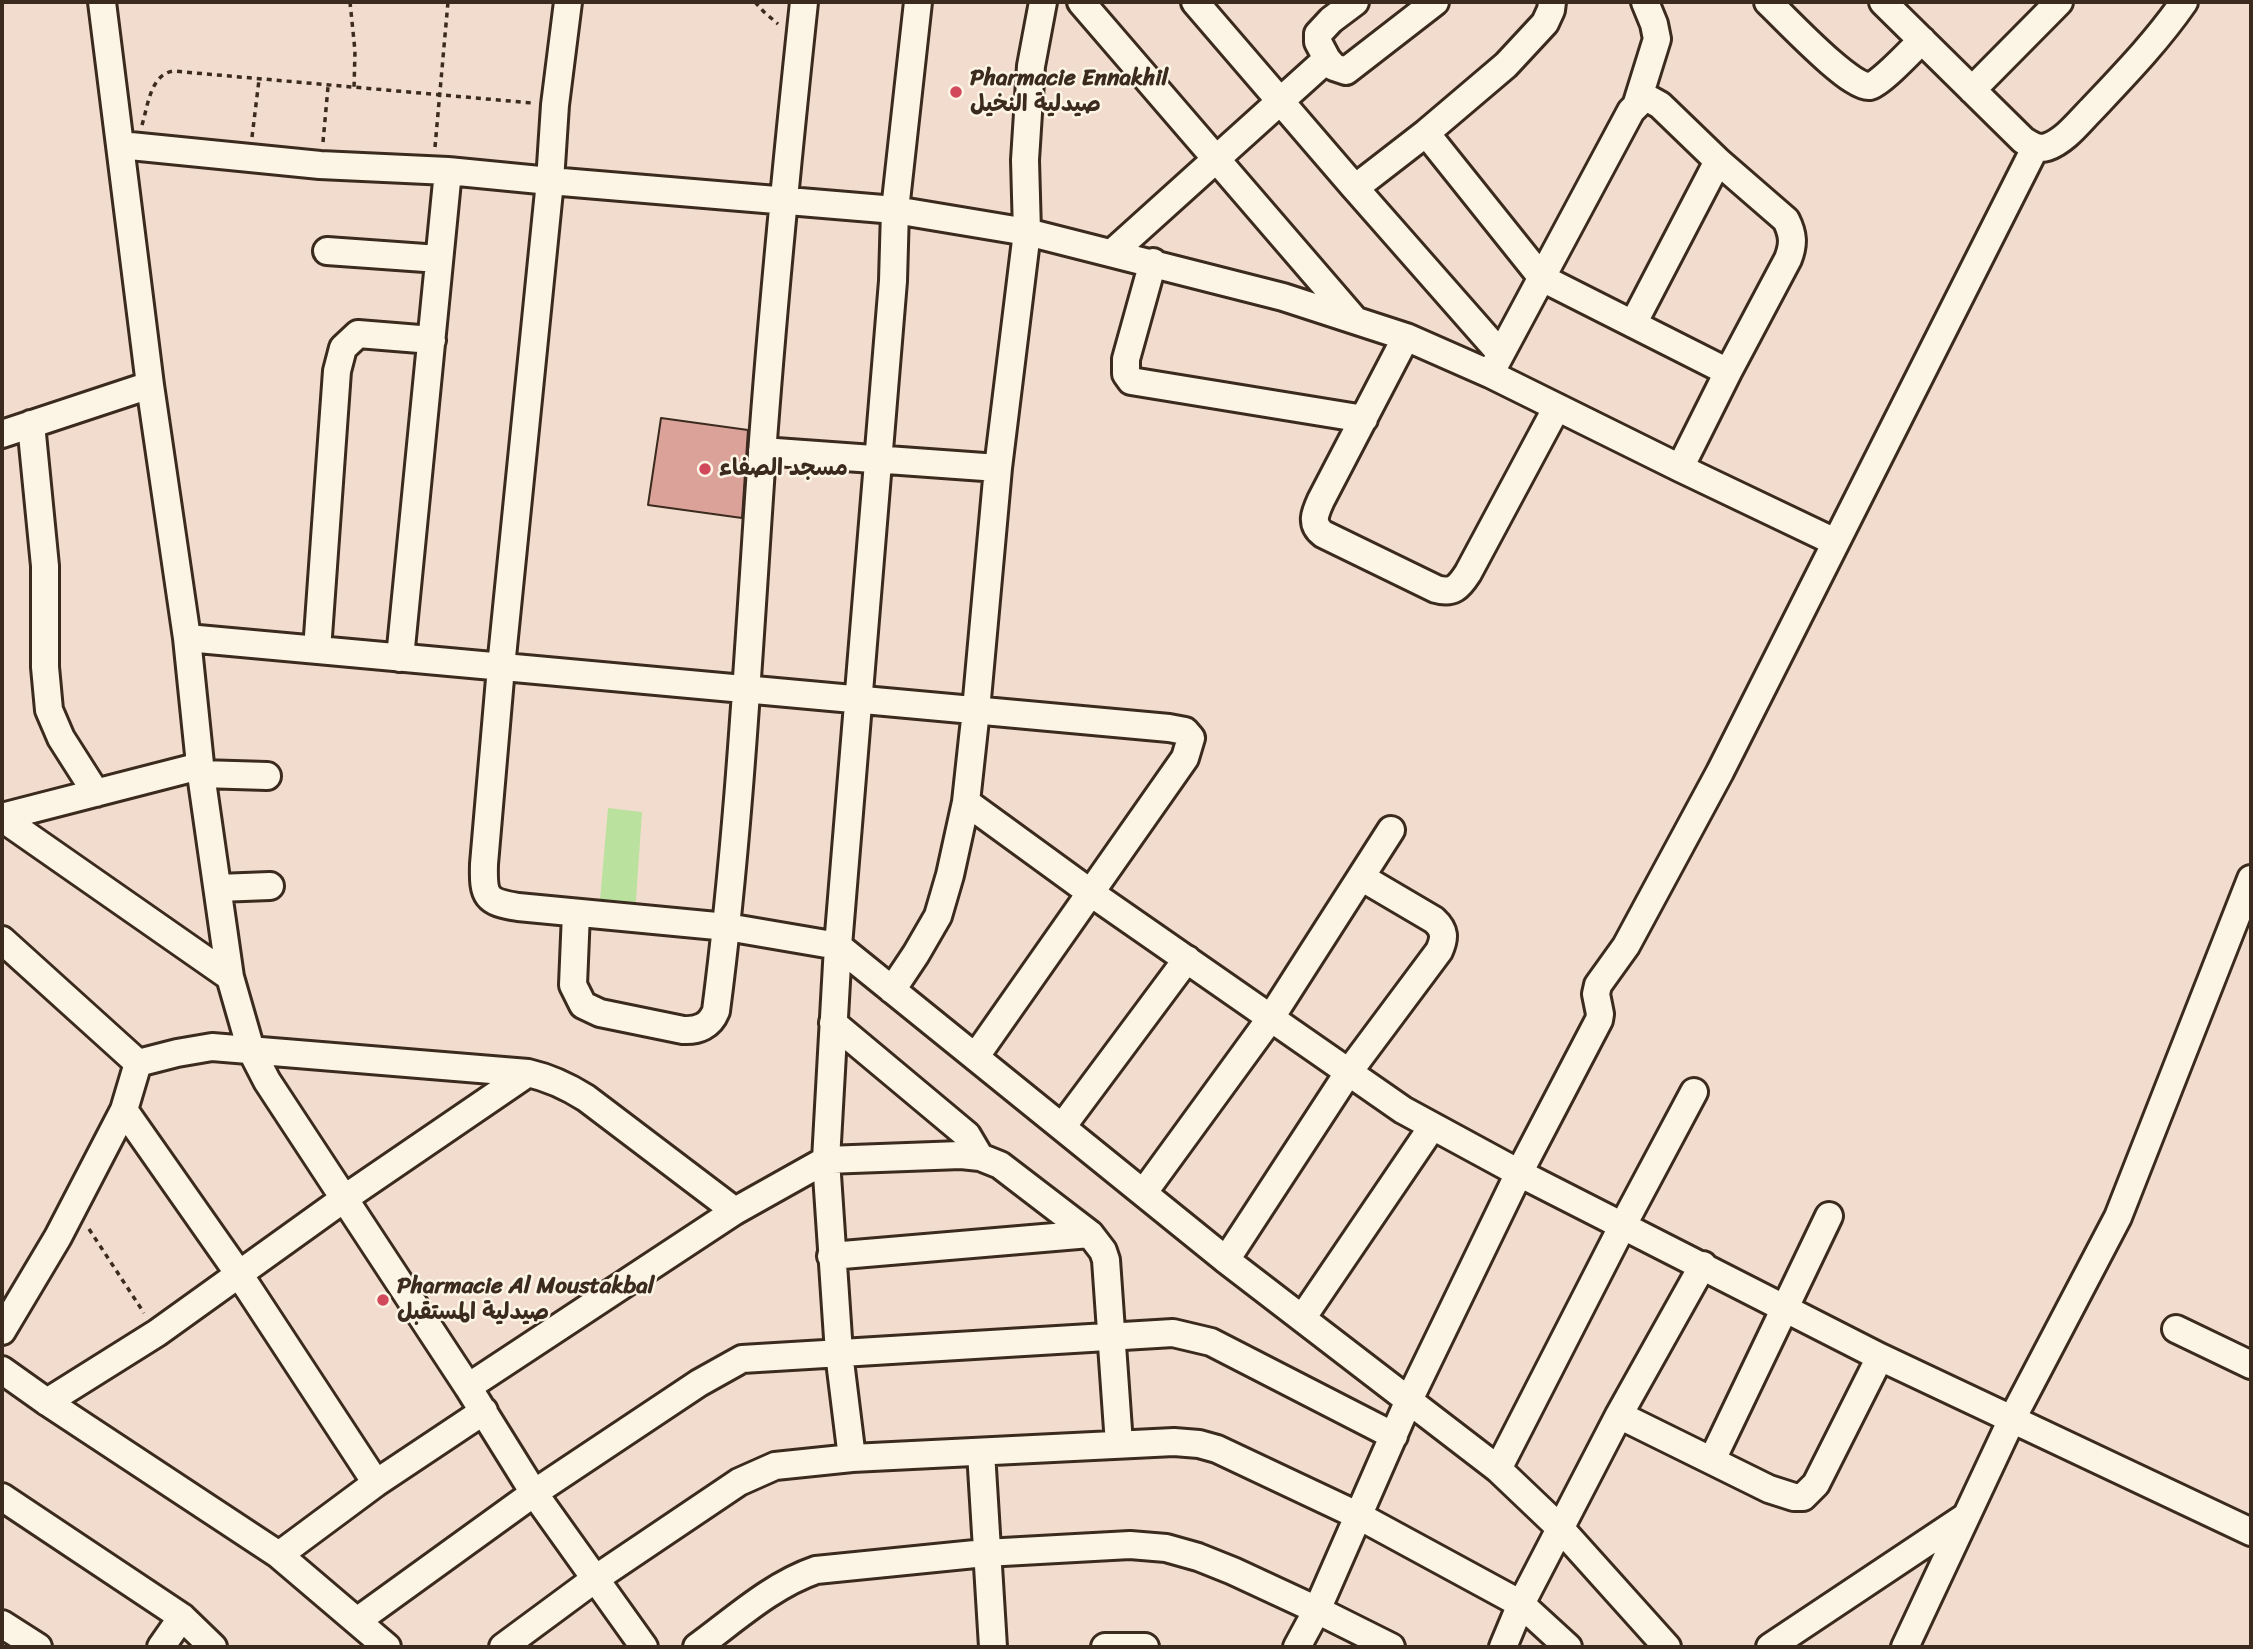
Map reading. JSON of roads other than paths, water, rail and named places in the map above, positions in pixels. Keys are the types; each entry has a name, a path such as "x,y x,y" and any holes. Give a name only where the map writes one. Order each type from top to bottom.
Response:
{"street":[{"path":"102,2 129,146 150,385 187,638 201,770 230,977 251,1050 267,1081 484,1411 534,1493 644,1647"},
{"path":"568,2 555,105 551,181 501,667 484,864 483,887 491,900 498,904 576,913 727,927 838,946 1226,1260 1498,1469 1561,1530 1667,1647"},
{"path":"576,913 573,985 583,1005 600,1013 682,1030 694,1030 712,1019 716,1012 727,927 747,689 762,451 783,200 804,2"},
{"path":"852,1458 839,1353 826,1160 838,946 893,281 895,210 918,2"},
{"path":"892,990 937,916 950,875 966,802 998,468 1027,232 1025,160 1031,66 1043,2"},
{"path":"1081,2 1354,319"},
{"path":"1355,2 1318,34 1318,42 1327,59 1334,67 1346,71 1435,2"},
{"path":"1355,188 1426,133 1506,65 1545,23 1552,2"},
{"path":"1495,363 1637,103 1657,38 1645,2"},
{"path":"1768,2 1841,72 1855,83 1864,86 1874,85 1922,40"},
{"path":"1884,2 2023,140 2035,148 2044,149 2054,145 2071,130 2146,53 2169,8"},
{"path":"1972,90 2059,2"},
{"path":"1199,3 1279,102 1355,188 1495,363 1557,407 1835,542"},
{"path":"1112,253 1327,59"},
{"path":"1637,103 1646,99 1660,105 1718,161 1786,220 1793,242 1788,259 1680,468"},
{"path":"1426,133 1542,278 1728,372"},
{"path":"129,146 320,165 440,171 895,210 1027,232 1153,262 1283,297 1495,363"},
{"path":"1297,1647 1317,1610 1409,1400 1519,1173 1599,1020 1596,994 1598,985 1626,947 1720,772 2035,148"},
{"path":"1633,324 1718,161"},
{"path":"400,658 439,259 440,171"},
{"path":"327,251 439,259"},
{"path":"1153,262 1126,359 1126,373 1131,381 1364,419"},
{"path":"317,650 337,371 343,348 358,334 432,340"},
{"path":"1405,337 1315,513 1315,525 1323,534 1445,591 1460,586 1468,573 1557,407"},
{"path":"2,434 150,385"},
{"path":"31,424 45,566 45,667 49,710 61,738 96,793"},
{"path":"762,451 998,468"},
{"path":"187,638 1169,728 1189,734 1191,743 1185,758 976,1056"},
{"path":"2,817 201,770 267,776"},
{"path":"966,802 1270,1019 1432,1127 1880,1357 2251,1532"},
{"path":"2,817 230,977"},
{"path":"1144,1192 1270,1019 1391,830"},
{"path":"1226,1260 1348,1073 1439,951 1444,936 1440,925 1361,877"},
{"path":"1905,1647 2012,1419 2118,1217 2251,879"},
{"path":"218,888 270,886"},
{"path":"2,940 138,1063"},
{"path":"1062,1126 1187,959"},
{"path":"833,1023 967,1135 980,1157"},
{"path":"138,1063 212,1047 528,1073 547,1077 586,1098 734,1211"},
{"path":"2,1331 58,1237 124,1110 138,1063"},
{"path":"47,1402 157,1333 345,1198 528,1073"},
{"path":"1498,1469 1694,1092"},
{"path":"124,1110 239,1273 376,1483"},
{"path":"1303,1317 1432,1127"},
{"path":"468,1387 734,1211 826,1160 961,1155 980,1157 1000,1165 1090,1234 1103,1251 1106,1260 1119,1444"},
{"path":"1712,1460 1829,1216"},
{"path":"831,1256 1090,1234"},
{"path":"1503,1647 1521,1604 1619,1415 1703,1265"},
{"path":"2176,1329 2251,1365"},
{"path":"357,1620 534,1493 742,1359 1174,1333 1210,1342 1394,1436"},
{"path":"1619,1415 1769,1489 1803,1497 1816,1484 1880,1357"},
{"path":"2,1370 279,1555 387,1647"},
{"path":"279,1555 376,1483 484,1411"},
{"path":"503,1647 595,1579 739,1482 775,1466 852,1458 1174,1443 1199,1444 1217,1449 1359,1516 1521,1604 1568,1647"},
{"path":"981,1452 985,1553 993,1647"},
{"path":"2,1497 182,1617 213,1647"},
{"path":"1770,1647 1804,1638 1966,1516"},
{"path":"697,1647 783,1585 809,1572 830,1567 985,1553 1130,1545 1166,1548 1198,1556 1391,1647"},
{"path":"161,1647 182,1617"},
{"path":"2,1624 38,1647"},
{"path":"1105,1647 1145,1647"}],"place":[{"name":"Pharmacie Ennakhil صيدلية النخيل","path":"956,92"},
{"name":"مسجد الصفاء","path":"705,469"},
{"name":"Pharmacie Al Moustakbal صيدلية المستقبل","path":"383,1300"}]}
